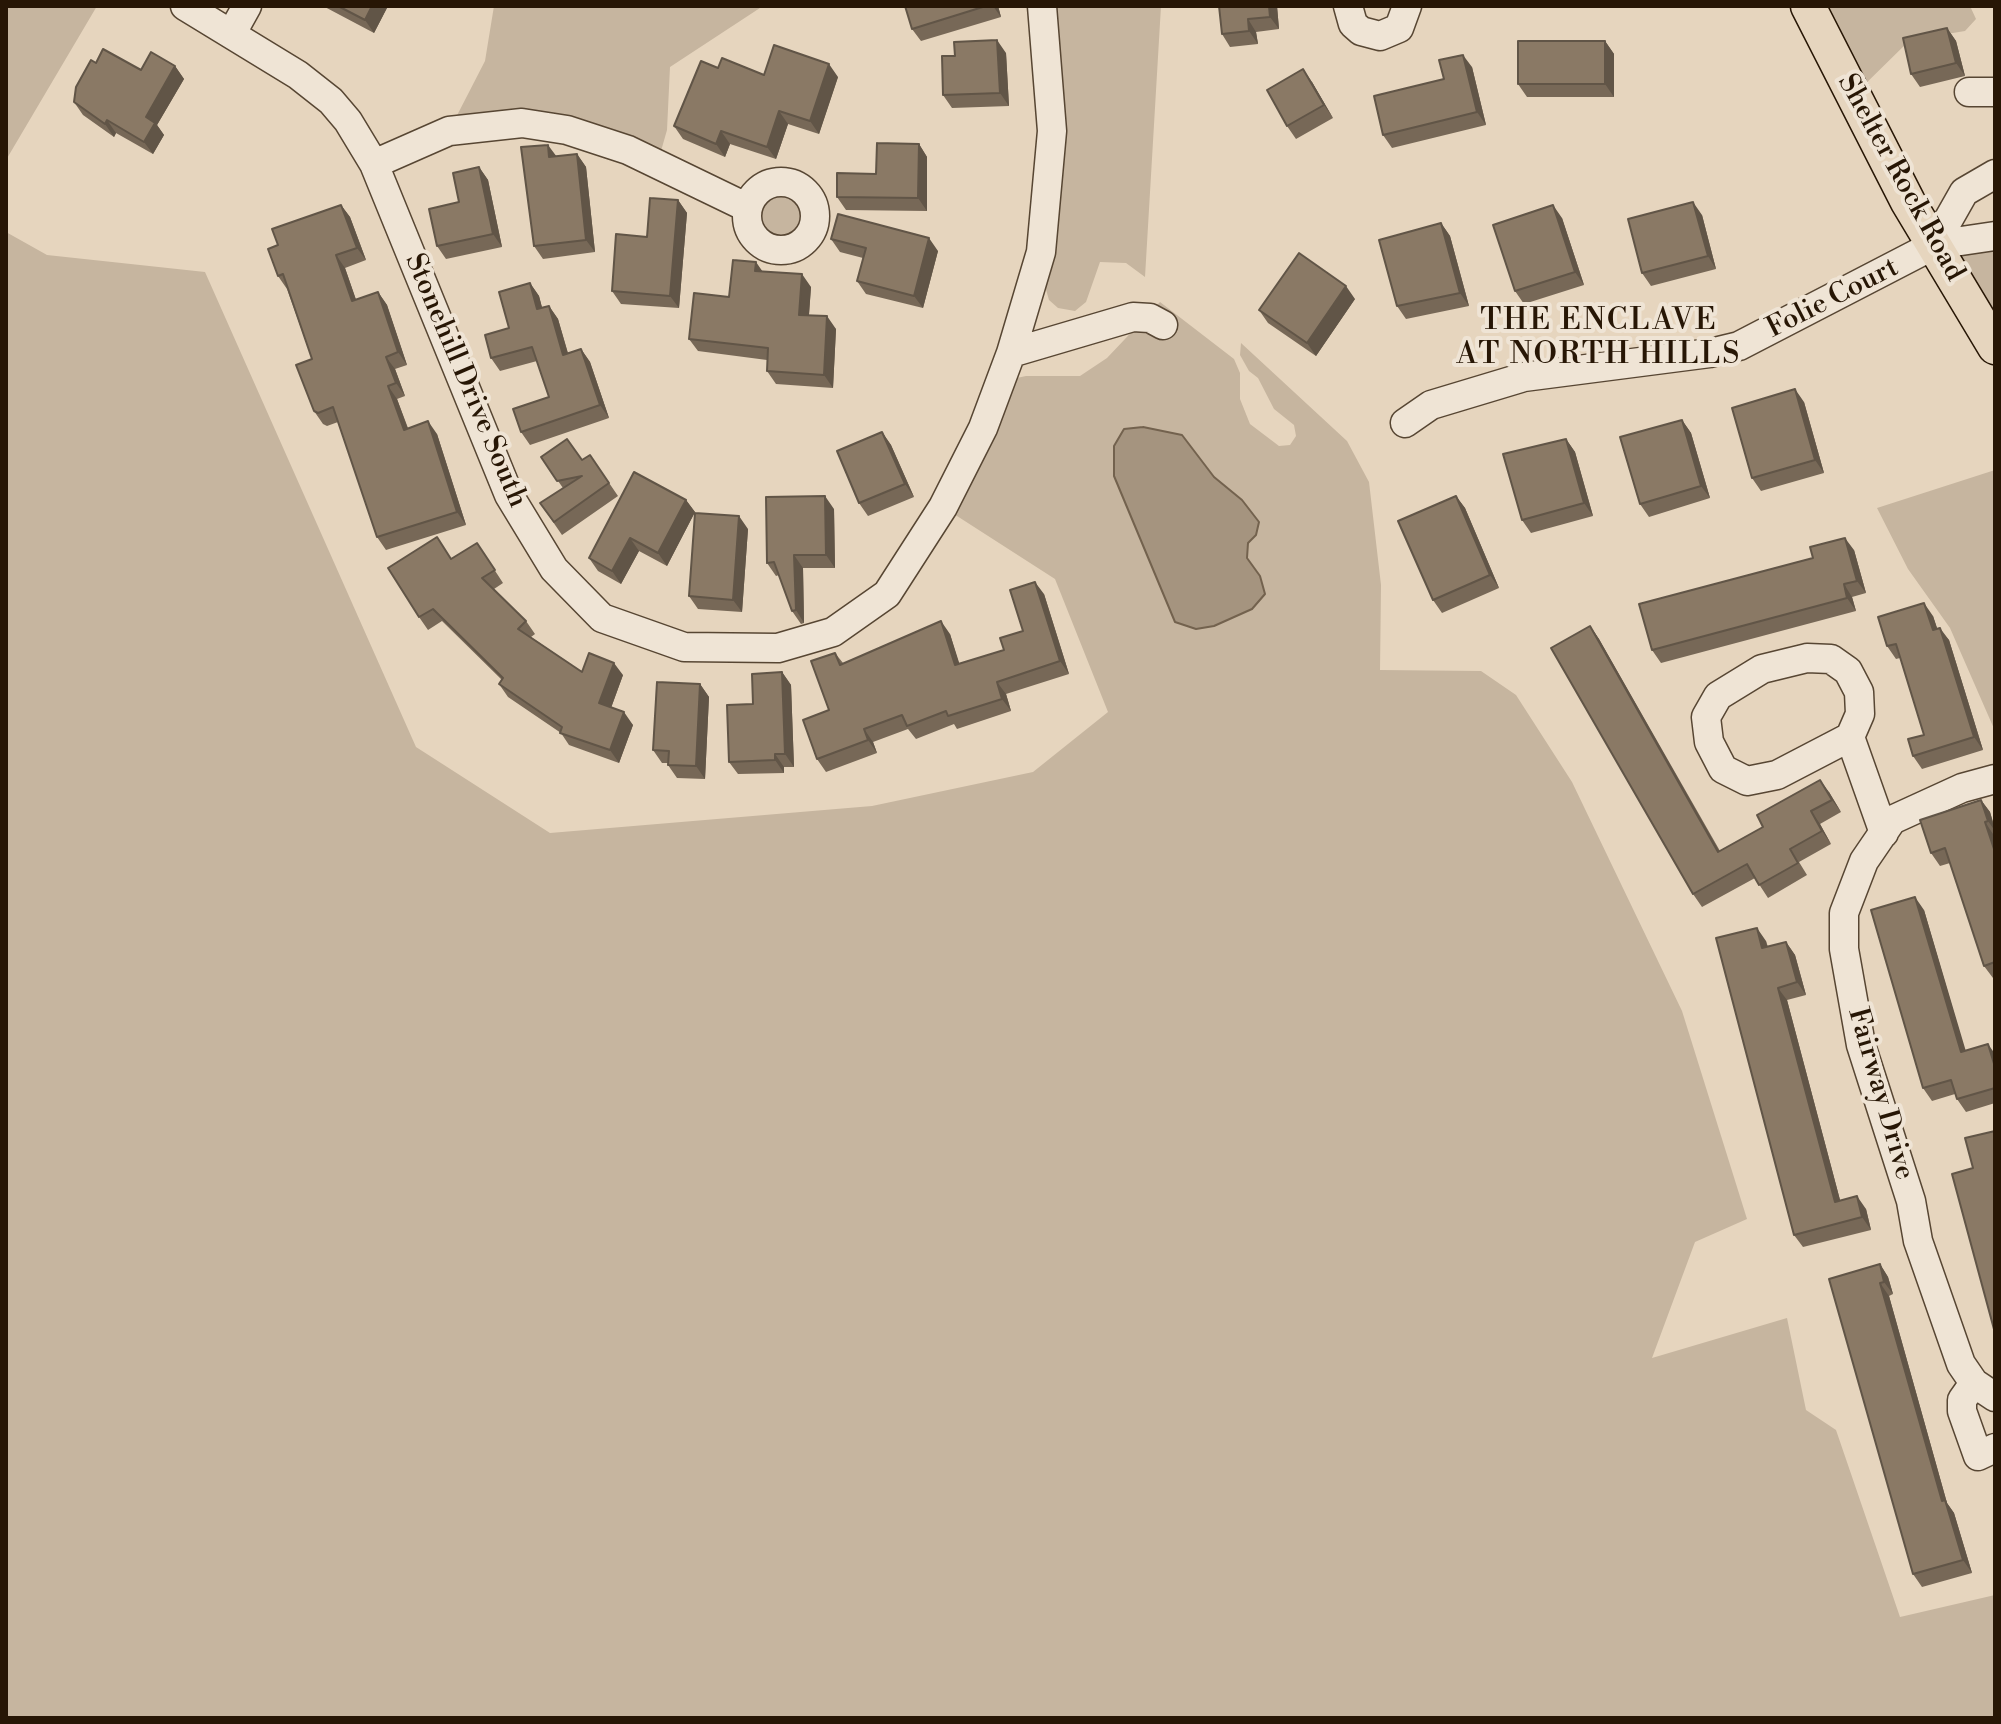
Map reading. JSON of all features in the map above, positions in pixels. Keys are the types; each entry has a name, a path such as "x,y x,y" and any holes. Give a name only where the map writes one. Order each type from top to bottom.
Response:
{"main road":[{"name":"Shelter Rock Road","path":"1808,6 1908,202 1995,347"}],"street":[{"name":"Stonehill Drive South","path":"185,6 298,75 331,101 374,164 509,495 554,569 602,618 684,647 778,648 833,632 887,594 943,507 983,428 1011,353 1041,252 1052,131 1042,6"},
{"path":"232,33 247,6"},
{"path":"1348,6 1353,24 1361,31 1380,36 1399,28 1407,6"},
{"path":"374,164 449,131 522,123 567,130 628,150 748,208"},
{"path":"1934,245 1964,192 1995,174"},
{"path":"1934,245 1995,236"},
{"name":"Folie Court","path":"1405,423 1431,405 1524,377 1739,346 1934,245"},
{"path":"1011,353 1133,317 1150,318 1163,325"},
{"path":"1850,737 1777,775 1747,781 1723,769 1709,742 1706,717 1718,696 1762,669 1807,658 1831,659 1848,671 1859,692 1860,714 1850,737 1884,833"},
{"name":"Fairway Drive","path":"1995,779 1962,788 1892,820 1852,885 1844,913 1844,949 1863,1056 1911,1201 1918,1241 1951,1342 1984,1390 1962,1400 1962,1411 1978,1456 1995,1448"}],"shaded area":[{"path":"6,6 97,6 6,160"},
{"path":"494,6 763,6 670,67 667,130 657,165 567,130 449,131 485,61"},
{"path":"1042,6 1161,6 1145,277 1126,263 1100,262 1086,302 1075,311 1058,308 1049,300 1041,272"},
{"path":"1808,6 1970,6 1976,19 1965,31 1910,40 1854,95"},
{"path":"781,182 805,192 815,216 805,240 781,250 757,240 747,216 757,192"},
{"path":"6,232 47,255 205,272 416,747 550,833 872,806 1033,772 1108,712 1055,579 943,507 1003,381 1026,376 1080,376 1107,358 1160,302 1234,359 1240,373 1240,399 1250,424 1279,446 1290,445 1296,436 1294,425 1274,409 1258,378 1249,371 1240,355 1241,343 1347,441 1369,482 1381,585 1380,670 1481,671 1516,695 1572,782 1682,1011 1747,1219 1695,1242 1652,1358 1787,1318 1806,1410 1836,1430 1900,1617 1995,1595 1995,1718 6,1718","holes":["1182,435 1214,477 1242,500 1256,535 1248,543 1247,558 1260,576 1252,609 1214,626"]},
{"path":"1995,236 1995,347 1934,245"},
{"path":"1143,427 1182,435 1214,477 1242,500 1259,522 1256,535 1248,543 1247,558 1260,576 1265,594 1252,609 1214,626 1196,629 1175,622 1114,476 1114,446 1124,429"},
{"path":"1995,470 1995,731 1950,628 1908,569 1877,508"}],"building":[{"path":"338,6 372,6 365,20"},
{"path":"905,6 986,6 912,29"},
{"path":"1219,6 1269,6 1270,17 1248,19 1249,31 1222,34"},
{"path":"1947,28 1956,63 1911,74 1903,38"},
{"path":"997,40 1000,93 943,95 942,56 955,56 954,42"},
{"path":"1518,41 1605,41 1605,84 1518,84"},
{"path":"774,45 829,64 810,121 779,111 767,147 721,131 716,144 674,126 701,61 718,68 722,58 764,75"},
{"path":"103,49 141,70 151,52 175,66 146,117 155,123 144,142 107,120 105,124 74,102 76,87 91,60 96,63"},
{"path":"1463,55 1477,112 1383,135 1374,96 1444,79 1439,60"},
{"path":"1303,69 1324,105 1287,126 1267,90"},
{"path":"877,143 919,144 918,198 837,197 837,173 876,174"},
{"path":"548,145 549,157 577,154 586,240 534,246 521,147"},
{"path":"479,167 493,234 437,246 429,209 459,202 453,173"},
{"path":"650,198 678,200 670,296 612,291 616,234 647,237"},
{"path":"1693,202 1708,256 1642,273 1628,219"},
{"path":"341,205 357,248 336,255 352,301 378,292 398,352 386,357 396,383 388,386 404,430 428,421 457,512 377,537 333,407 318,413 314,411 296,365 312,359 283,274 278,276 268,249 278,245 272,229"},
{"path":"1553,205 1575,272 1515,291 1493,225"},
{"path":"838,214 929,238 914,296 857,281 866,248 831,239"},
{"path":"1441,223 1460,293 1397,306 1379,240"},
{"path":"1299,253 1346,286 1307,343 1259,310"},
{"path":"733,260 756,262 755,271 802,274 799,315 827,316 824,375 767,371 768,348 689,339 694,293 729,297"},
{"path":"530,283 537,309 549,306 563,355 581,349 600,405 521,432 513,409 549,397 532,347 491,358 485,335 509,328 499,292"},
{"path":"1795,389 1815,460 1752,478 1732,408"},
{"path":"1682,420 1701,486 1640,504 1620,437"},
{"path":"882,432 905,484 859,503 837,451"},
{"path":"567,439 582,460 590,455 609,483 554,522 540,503 582,476 557,481 541,457"},
{"path":"1566,439 1584,503 1522,520 1503,454"},
{"path":"634,472 686,500 658,553 630,538 612,571 589,558"},
{"path":"825,496 826,555 794,555 796,610 792,611 774,562 767,563 766,497"},
{"path":"1456,496 1490,575 1433,600 1398,521"},
{"path":"695,513 739,516 733,600 689,596"},
{"path":"437,537 451,559 477,543 495,570 482,578 526,621 518,629 582,672 589,653 614,663 599,703 624,712 610,750 560,733 562,727 499,684 503,678 433,609 419,617 388,568"},
{"path":"1845,538 1857,581 1844,584 1847,598 1652,650 1639,604 1813,558 1810,547"},
{"path":"1035,582 1060,661 997,682 1002,699 948,716 946,711 907,726 902,715 864,729 868,740 817,759 803,720 829,710 811,661 835,653 840,665 941,621 955,665 1004,650 1000,638 1023,631 1010,590"},
{"path":"1924,603 1933,630 1940,628 1974,737 1913,756 1908,739 1924,735 1896,644 1887,646 1878,617"},
{"path":"1590,626 1718,852 1763,827 1757,815 1820,780 1832,800 1811,811 1822,831 1790,849 1798,863 1759,885 1747,864 1693,894 1551,648"},
{"path":"782,672 785,754 775,754 775,760 729,762 727,705 753,704 752,674"},
{"path":"657,682 700,684 696,766 668,765 669,751 653,750"},
{"path":"1981,800 1995,852 1995,962 1984,966 1945,848 1931,853 1920,820"},
{"path":"1915,897 1961,1052 1988,1044 1995,1067 1995,1088 1957,1099 1951,1080 1923,1088 1871,910"},
{"path":"1757,928 1762,948 1786,942 1797,982 1778,988 1835,1202 1857,1196 1862,1217 1794,1235 1716,938"},
{"path":"1995,1131 1995,1333 1952,1174 1973,1168 1965,1138"},
{"path":"1880,1264 1884,1282 1880,1283 1942,1501 1945,1500 1963,1560 1913,1574 1829,1279"}],"district":[{"name":"THE ENCLAVE AT NORTH HILLS","path":"1599,339"}]}
